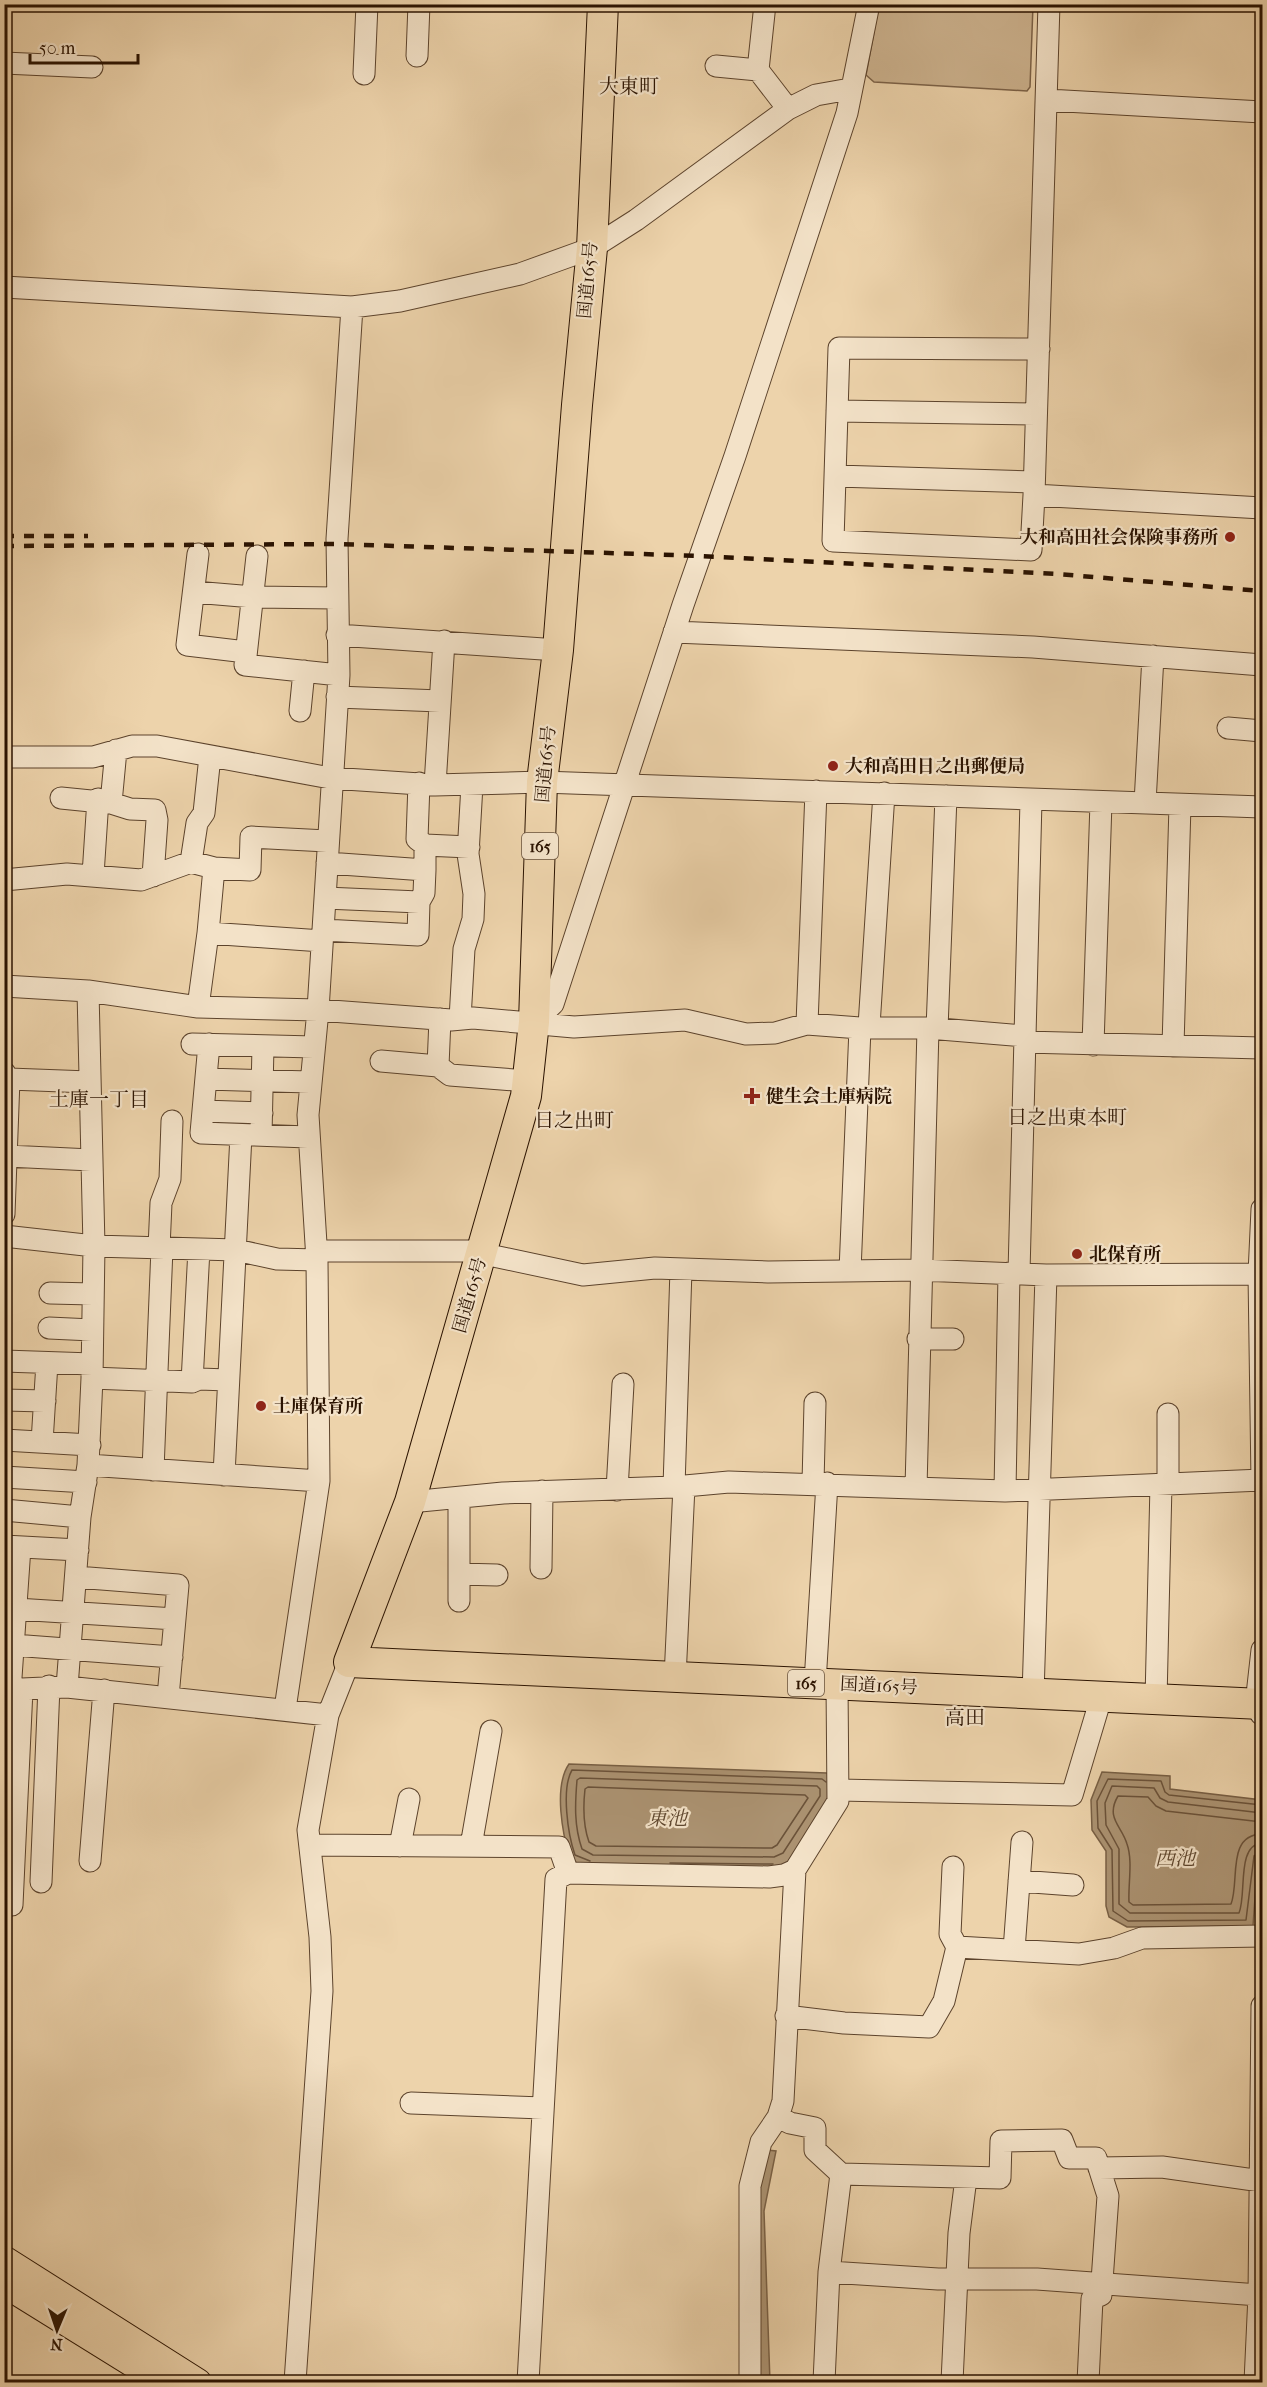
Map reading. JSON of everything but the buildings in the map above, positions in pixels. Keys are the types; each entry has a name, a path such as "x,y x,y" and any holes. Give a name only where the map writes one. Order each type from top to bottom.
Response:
{"highway":[{"name":"国道165号","path":"603,4 592,248 558,650 542,782 534,1022 526,1096 410,1502 349,1662 1156,1700 1260,1708"}],"main road":[{"path":"4,2259 198,2382"},
{"path":"4,2284 162,2382"}],"street":[{"path":"364,74 367,4"},
{"path":"417,56 419,4"},
{"path":"765,4 758,70 788,109"},
{"path":"534,1022 553,1004 847,113 868,4"},
{"path":"1039,349 839,348 833,541 1031,550 1039,349 1049,4"},
{"path":"4,63 92,67"},
{"path":"716,66 758,70"},
{"path":"4,287 352,307 400,301 520,274 592,248 636,220 788,109 816,95 850,89"},
{"path":"1047,100 1263,112"},
{"path":"285,1709 319,1480 316,1256 308,1137 310,1082 318,1010 325,898 330,778 339,675 336,598 337,539 352,307"},
{"path":"837,411 1036,414"},
{"path":"836,476 1034,488 1263,508"},
{"path":"198,554 187,645 246,652"},
{"path":"257,556 245,664 339,675"},
{"path":"194,592 253,597 336,598"},
{"path":"674,632 1033,647 1263,665"},
{"path":"337,635 558,650"},
{"path":"444,641 440,701 417,839 425,845 469,847"},
{"path":"1145,803 1153,656"},
{"path":"300,711 304,671"},
{"path":"337,697 440,701"},
{"path":"1228,728 1263,730"},
{"path":"4,757 93,757 132,746 158,746 330,778 427,784 542,782 1263,807"},
{"path":"93,875 116,750"},
{"path":"191,862 197,823 204,813 210,756"},
{"path":"438,1066 464,949 473,919 474,894 469,847 472,784"},
{"path":"807,1024 816,790"},
{"path":"850,1271 864,1027 884,793"},
{"path":"916,1488 920,1270 946,796"},
{"path":"61,798 105,801 130,809 155,810 157,820 153,876"},
{"path":"1005,1491 1024,1039 1031,800"},
{"path":"1093,1045 1101,802"},
{"path":"1173,1046 1180,805"},
{"path":"4,880 67,874 141,880 191,862 214,868 250,870 251,837 327,841"},
{"path":"208,933 322,936 418,935 419,902 424,893 425,845"},
{"path":"327,863 425,870"},
{"path":"198,1007 214,868"},
{"path":"325,898 419,902"},
{"path":"4,986 88,991 198,1007 318,1010 534,1022 574,1028 686,1020 746,1034 775,1034 807,1024 932,1029 1093,1045 1263,1048"},
{"path":"40,1882 58,1687 70,1648 81,1517 88,1464 94,1246 88,991"},
{"path":"308,1137 201,1133 206,1079 201,1044 314,1047"},
{"path":"224,1474 236,1250 251,1135 262,1113 263,1046"},
{"path":"381,1061 438,1066 450,1075 528,1080"},
{"path":"206,1079 310,1082"},
{"path":"4,1214 7,1156 6,1087 89,1082"},
{"path":"203,1111 262,1113"},
{"path":"153,1470 161,1203 170,1179 172,1121"},
{"path":"7,1156 91,1160"},
{"path":"410,1502 542,1491 617,1490 729,1482 820,1483 1005,1491 1164,1483 1262,1481 1260,1270 1263,1209"},
{"path":"4,1236 94,1246 236,1250 276,1259 316,1256 482,1253 583,1275 655,1268 920,1270 1046,1275 1260,1270"},
{"path":"192,1382 199,1249"},
{"path":"675,1678 681,1269"},
{"path":"1033,1695 1046,1275"},
{"path":"50,1293 93,1294"},
{"path":"49,1328 92,1330"},
{"path":"918,1339 953,1339"},
{"path":"4,1361 46,1363 156,1380 192,1382 199,1379 228,1380"},
{"path":"42,1442 46,1363"},
{"path":"617,1490 623,1384"},
{"path":"4,1400 45,1401"},
{"path":"750,2382 749,2200 761,2142 778,2117 783,2101 795,1870 834,1808 839,1790 826,1684 820,1483 815,1403"},
{"path":"1156,1700 1168,1414"},
{"path":"4,1440 42,1442 88,1464"},
{"path":"4,1477 88,1464 319,1480"},
{"path":"541,1568 542,1491"},
{"path":"459,1498 459,1602"},
{"path":"4,1510 81,1517"},
{"path":"12,1905 12,1692 16,1609 12,1546 78,1550"},
{"path":"459,1574 497,1575"},
{"path":"76,1577 178,1586 168,1697"},
{"path":"16,1609 175,1619"},
{"path":"13,1645 172,1657"},
{"path":"1260,1708 1263,1650"},
{"path":"295,2382 322,1991 310,1845 310,1814 328,1715 349,1662"},
{"path":"12,1692 58,1687 104,1690 328,1715"},
{"path":"90,1861 104,1690"},
{"path":"839,1790 1072,1795 1101,1698"},
{"path":"471,1846 491,1731"},
{"path":"400,1845 409,1798"},
{"path":"1014,1950 1022,1842"},
{"path":"310,1845 559,1847 568,1873"},
{"path":"786,2016 844,2023 929,2027 944,2001 957,1947 950,1934 954,1867"},
{"path":"528,2382 556,1879 568,1873 770,1877 784,1875 795,1870"},
{"path":"1019,1881 1073,1885"},
{"path":"957,1947 1079,1954 1106,1950 1142,1938 1263,1936"},
{"path":"1255,2382 1259,2295 1263,2006"},
{"path":"411,2103 543,2108"},
{"path":"778,2117 790,2123 815,2128 815,2150 841,2174 1000,2178 1001,2141 1062,2140 1069,2158 1096,2158 1108,2196 1101,2295 1092,2299 1088,2382"},
{"path":"1099,2168 1172,2168 1261,2181"},
{"path":"824,2382 829,2272 841,2174"},
{"path":"952,2382 956,2279 966,2178"},
{"path":"829,2272 956,2279 1017,2278 1259,2295"}],"shaded area":[{"path":"879,5 1033,5 1030,87 1027,91 874,82 866,75"}],"water":[{"name":"東池","path":"569,1764 827,1773 834,1783 833,1801 791,1864 777,1870 590,1868 570,1860 565,1838 560,1798 561,1785"},
{"name":"西池","path":"1102,1772 1170,1776 1170,1789 1262,1800 1253,1926 1127,1927 1109,1917 1106,1906 1106,1851 1092,1830 1091,1800"},
{"path":"767,2150 776,2151 764,2211 770,2382 760,2382 757,2201"}],"railway":[{"path":"4,536 88,536"},
{"path":"4,546 336,544 701,556 1057,574 1262,591"}],"place":[{"name":"大和高田社会保険事務所","path":"1230,537"},
{"name":"大和高田日之出郵便局","path":"833,766"},
{"name":"健生会土庫病院","path":"752,1096"},
{"name":"北保育所","path":"1077,1254"},
{"name":"土庫保育所","path":"261,1406"}],"district":[{"name":"大東町","path":"629,86"},
{"name":"土庫一丁目","path":"99,1099"},
{"name":"日之出東本町","path":"1067,1117"},
{"name":"日之出町","path":"574,1120"},
{"name":"高田","path":"965,1717"}]}
